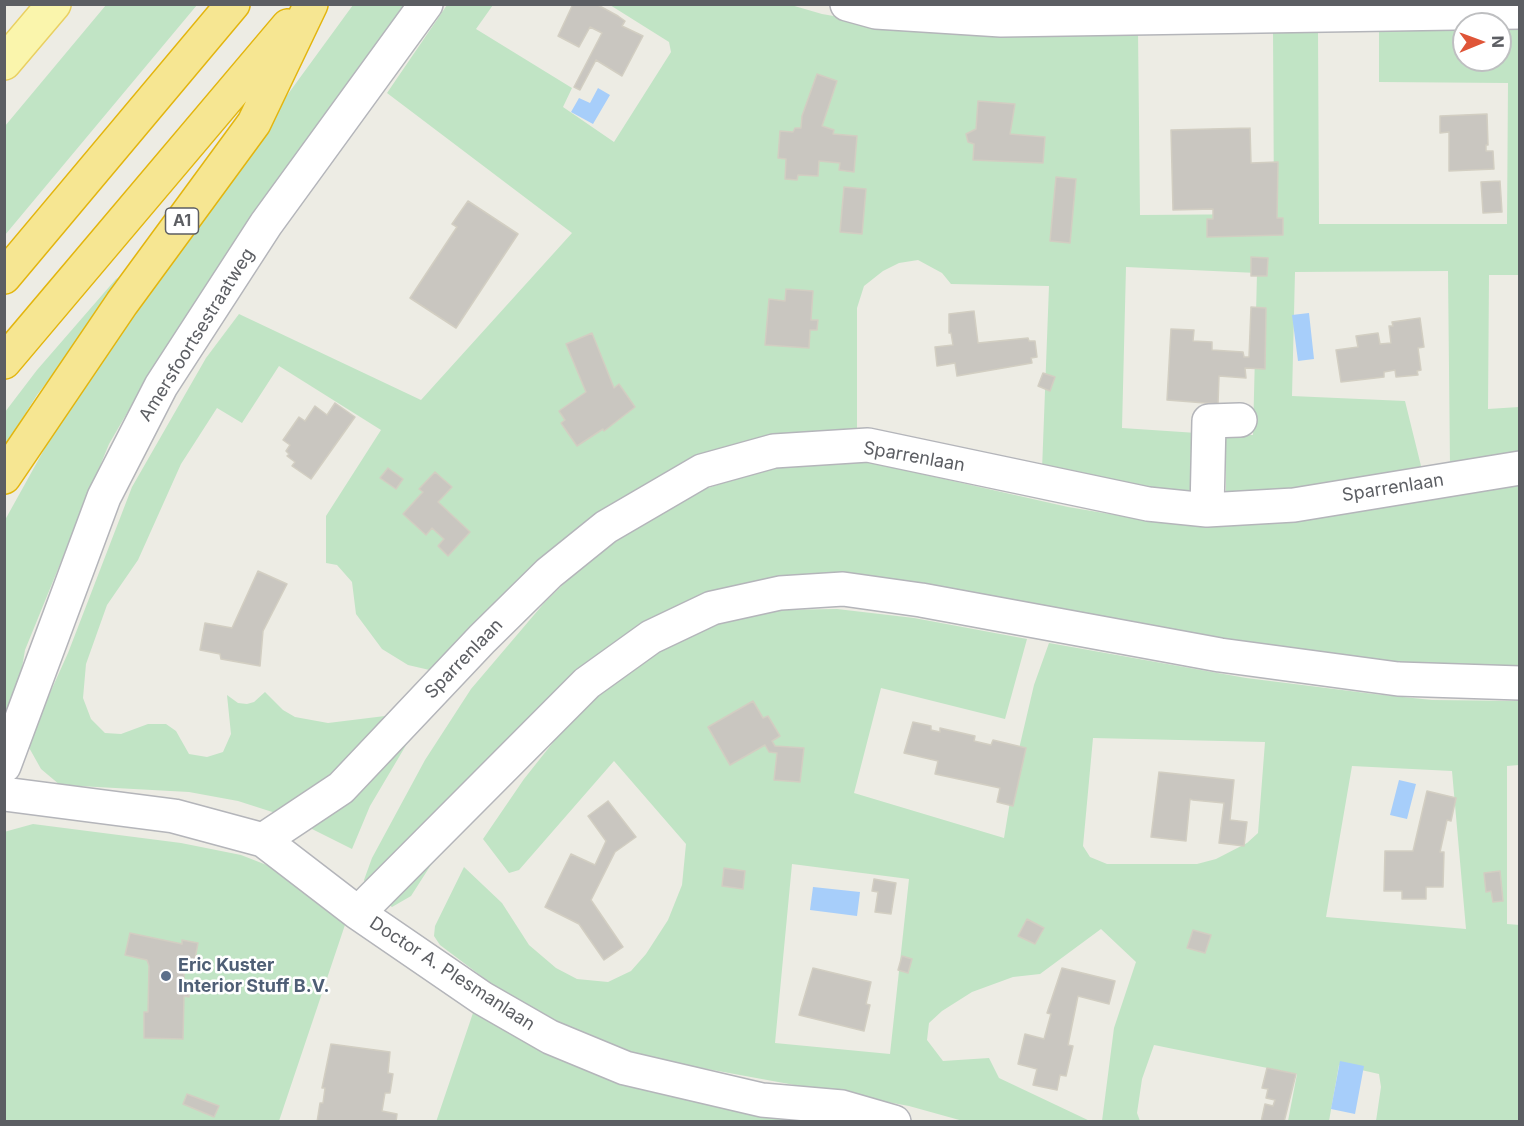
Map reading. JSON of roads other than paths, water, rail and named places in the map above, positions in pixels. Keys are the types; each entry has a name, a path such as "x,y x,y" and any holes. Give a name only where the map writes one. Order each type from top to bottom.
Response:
{"highway":[{"path":"4,277 233,4"},
{"name":"A1","path":"4,362 306,4"},
{"name":"A1","path":"4,477 122,303 254,123 311,4"}],"main road":[{"path":"4,63 54,4"}],"street":[{"name":"Amersfoortsestraatweg","path":"4,766 104,497 161,386 266,224 426,4"},
{"path":"847,4 876,12 1001,20 1520,12"},
{"path":"1207,510 1209,421 1240,420"},
{"name":"Sparrenlaan","path":"263,840 341,788 482,639 549,573 606,527 702,471 774,451 868,445 1148,504 1207,510 1294,505 1520,468"},
{"path":"4,794 174,816 263,840 358,913 587,682 661,632 712,608 780,593 843,589 921,600 1220,655 1398,679 1520,682"},
{"name":"Doctor A. Plesmanlaan","path":"358,913 482,998 549,1037 625,1068 762,1100 842,1107 894,1122"}],"water":[{"path":"598,88 610,95 593,124 571,112 579,98 590,103"},
{"path":"1309,313 1314,359 1298,361 1292,315"},
{"path":"1399,780 1416,784 1407,819 1390,815"},
{"path":"813,887 860,892 857,916 810,910"},
{"path":"1340,1061 1364,1066 1355,1114 1331,1109"}],"place":[{"name":"Eric Kuster Interior Stuff B.V.","path":"166,976"}]}
